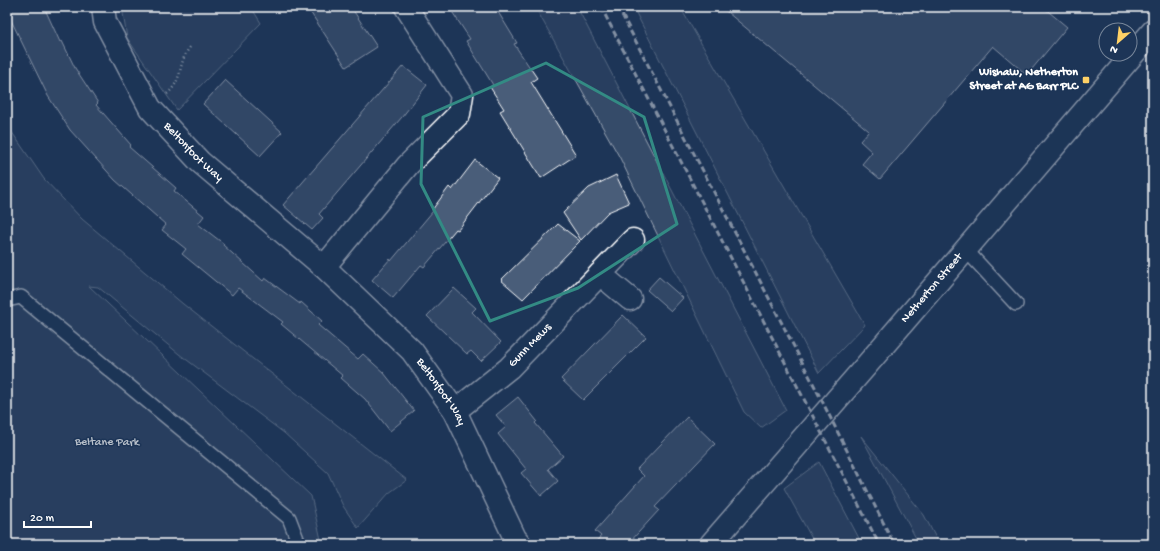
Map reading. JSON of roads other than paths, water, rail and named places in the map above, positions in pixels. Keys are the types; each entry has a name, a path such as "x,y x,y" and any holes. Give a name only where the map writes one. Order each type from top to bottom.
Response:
{"street":[{"name":"Beltonfoot Way","path":"103,7 104,22 150,108 200,162 324,267 412,351 455,411 515,538 520,544"},
{"path":"324,267 408,166 459,114 462,95 406,7"},
{"name":"Netherton Street","path":"711,544 1153,31"},
{"name":"Gunn Mews","path":"455,411 508,368 633,240"},
{"path":"600,274 630,299"}],"lane":[{"path":"965,249 1016,304"},
{"path":"7,300 20,297 289,518 299,544"}],"railway":[{"path":"601,7 879,544"},
{"path":"618,7 816,389 894,544"}],"place":[{"name":"Wishaw, Netherton Street at AG Barr PLC","path":"1086,80"}],"park label":[{"name":"Beltane Park","path":"107,443"}]}
